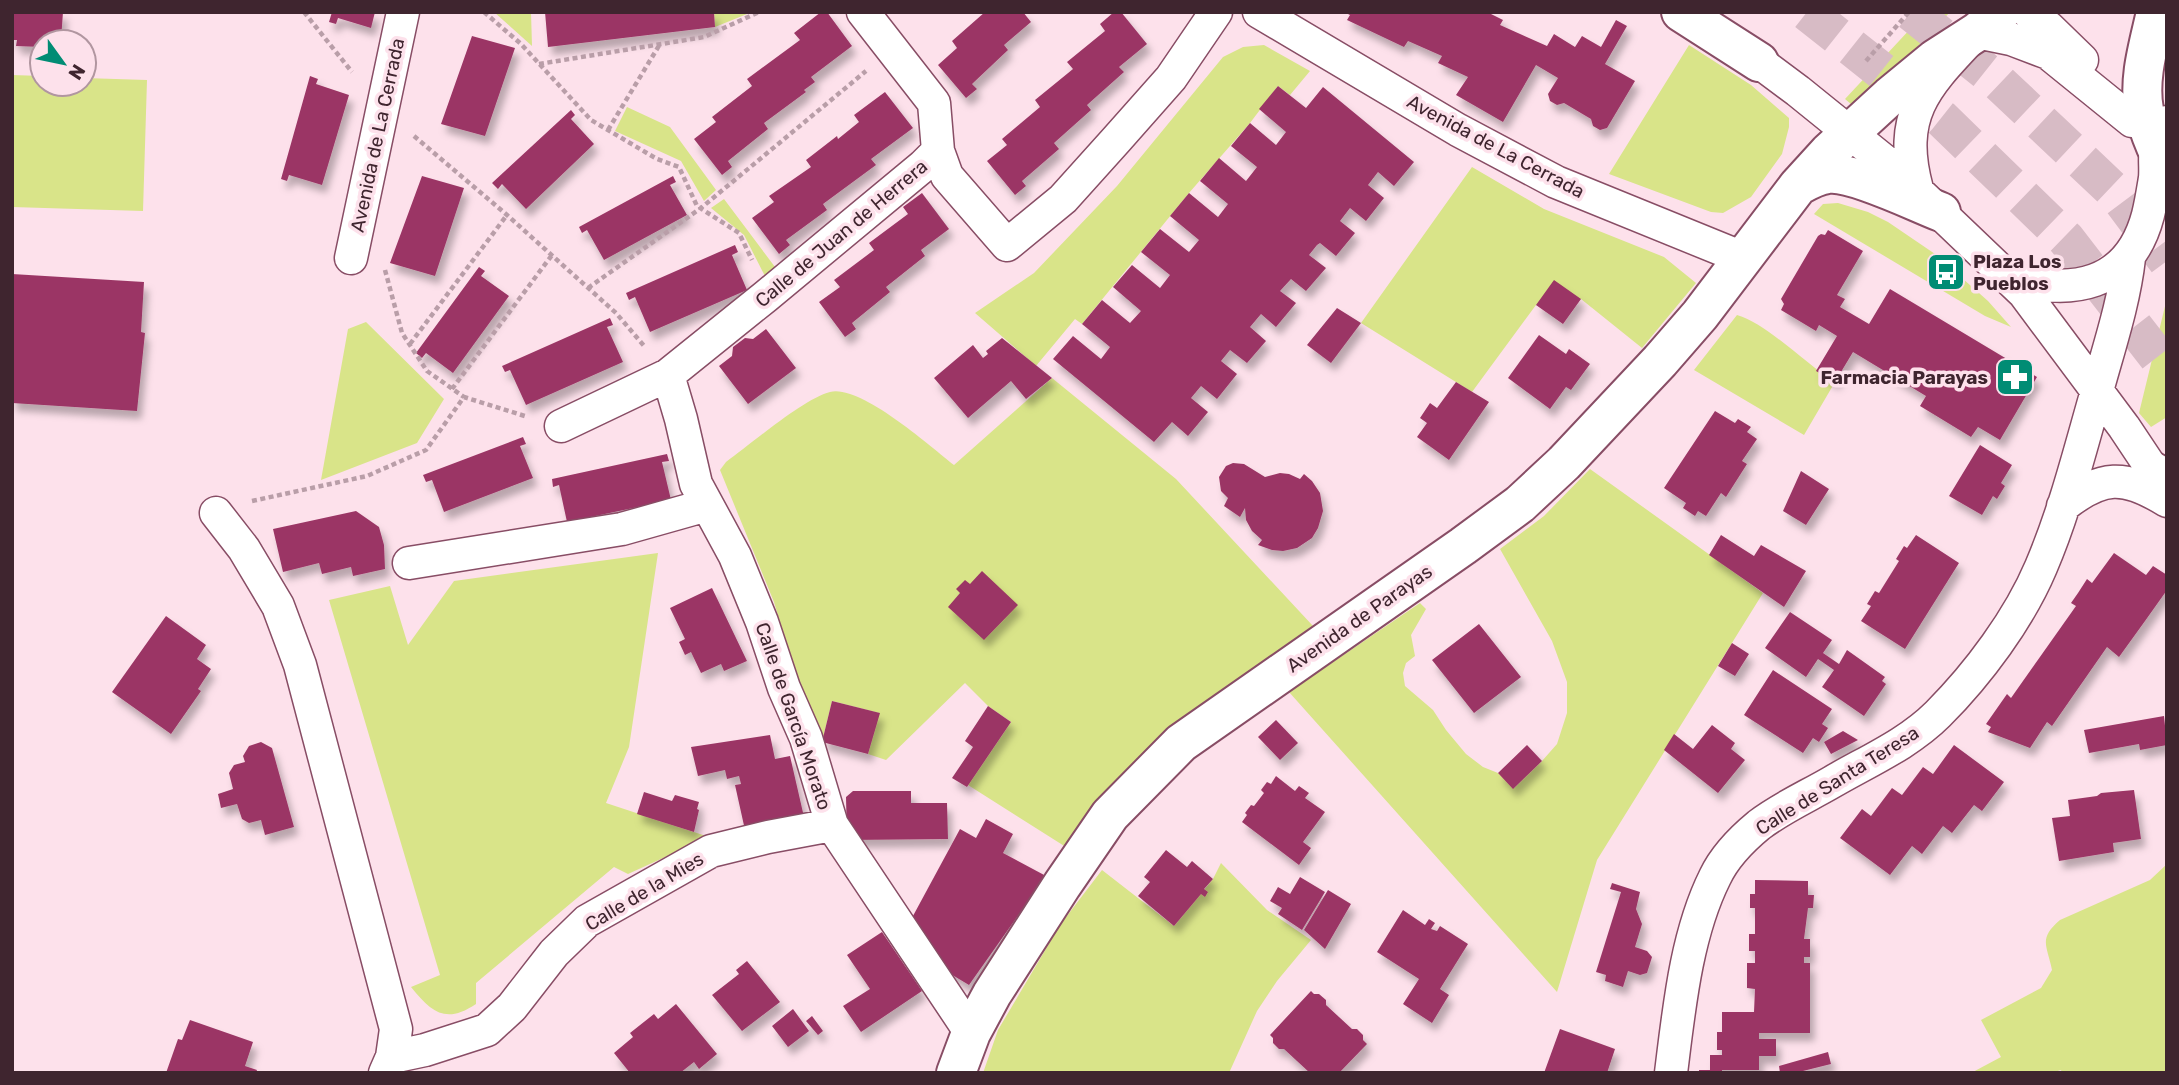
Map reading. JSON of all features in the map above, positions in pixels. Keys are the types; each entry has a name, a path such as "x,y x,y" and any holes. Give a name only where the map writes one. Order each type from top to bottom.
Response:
{"main road":[{"path":"1681,12 1759,62"},
{"path":"2155,138 2143,110 2143,89 2146,55 2156,12"},
{"name":"Avenida de Parayas","path":"956,1073 971,1033 992,994 1110,815 1141,782 1181,743 1520,504 1564,463 1660,361 1700,315 1798,186 1850,132 1935,59 1989,22"},
{"path":"1798,186 1817,176 1844,175 1929,200"}],"street":[{"name":"Avenida de La Cerrada","path":"351,258 403,12"},
{"path":"863,12 934,103 938,151"},
{"name":"Calle de Juan de Herrera","path":"561,426 668,374 765,297 938,151 947,176 1007,245 1063,199 1126,129 1171,78 1216,12"},
{"name":"Avenida de La Cerrada","path":"1259,12 1458,130 1556,182 1743,258"},
{"path":"2008,277 2048,287 2091,281 2113,272 2129,258 2140,239 2155,180 2155,138 2087,65 2048,27 2028,12"},
{"path":"1929,200 1910,157 1910,134 1915,114 1924,93 1941,71 1989,22 2011,39 2048,53 2155,138"},
{"path":"1759,62 1850,132 1929,200 2008,277 2042,316 2140,449 2163,488"},
{"name":"Calle de Santa Teresa","path":"1671,1073 1685,973 1701,913 1715,876 1735,848 1759,825 1904,742 1937,715 2004,633 2024,600 2042,566 2063,506 2124,296 2129,258"},
{"name":"Calle de García Morato","path":"668,374 696,484 735,556 762,622 784,688 806,738 832,825 971,1033"},
{"path":"2063,506 2091,487 2111,482 2163,488"},
{"path":"409,563 622,529 707,505"},
{"path":"219,516 244,549 278,606 300,665 396,1029 389,1065"},
{"name":"Calle de la Mies","path":"389,1065 487,1030 512,1007 554,953 587,921 711,851 832,825"}],"path":[{"path":"304,12 382,109 507,215 616,313 668,374"},
{"path":"484,12 521,44 591,120 657,159 679,167 697,206 738,233 754,264 765,297"},
{"path":"539,64 704,37 759,12"},
{"path":"1857,71 1909,12"},
{"path":"608,130 660,44"},
{"path":"588,288 701,208 892,49"},
{"path":"410,344 507,215"},
{"path":"359,218 372,226 402,333 427,371 464,397 561,426"},
{"path":"452,388 552,255"},
{"path":"219,516 247,502 366,476 426,450 464,397"}],"green space":[{"path":"494,12 531,12 532,46"},
{"path":"714,12 752,12 715,27"},
{"path":"1926,12 1950,12 1858,110 1845,99"},
{"path":"1264,45 1310,71 1290,95 1278,86 1082,324 1075,319 1036,366 975,313 1034,273 1117,186 1223,57 1243,47"},
{"path":"1689,45 1751,85 1789,118 1782,154 1751,197 1723,213 1711,212 1609,174"},
{"path":"12,75 28,76 28,98 98,98 98,78 147,80 143,211 12,207"},
{"path":"627,107 670,127 716,190 704,201 681,161 615,131"},
{"path":"1472,167 1544,209 1664,257 1696,283 1642,348 1581,299 1536,305 1472,392 1361,323"},
{"path":"724,199 778,271 767,280 744,235 711,208"},
{"path":"1838,203 1868,212 1888,222 1938,256 1932,269 1957,286 1962,278 1988,301 2011,327 1985,316 1814,214 1823,204"},
{"path":"2167,298 2167,417 2151,427 2139,413"},
{"path":"1737,315 1774,335 1835,382 1804,435 1694,370"},
{"path":"366,322 444,399 417,443 321,480 348,329"},
{"path":"1052,378 1176,479 1313,626 1176,729 1069,849 968,785 1011,722 988,706 965,683 886,760 868,754 879,713 832,701 822,742 804,705 774,602 720,470 726,462 792,412 830,392 843,392 859,397 876,407 912,431 954,465"},
{"path":"1590,469 1763,593 1597,860 1557,992 1289,692 1420,603 1426,609 1411,635 1415,656 1406,663 1403,673 1405,686 1433,710 1466,754 1483,767 1498,773 1514,788 1557,744 1567,713 1567,682 1552,641 1500,549 1544,516"},
{"path":"658,553 629,747 606,803 709,837 628,874 614,867 476,983 476,1004 456,1013 440,1013 411,987 440,975 329,600 390,586 408,645 454,581"},
{"path":"1221,863 1267,910 1311,940 1277,981 1257,1011 1229,1073 983,1073 998,1030 1060,925 1102,870 1174,926 1213,879"},
{"path":"2167,864 2167,1073 2062,1073 2061,1070 2051,1073 1971,1073 2001,1057 1981,1020 2041,988 2052,970 2046,938 2053,927 2060,920 2150,880"}],"building":[{"path":"12,12 63,12 62,28 28,28 28,46 16,46 17,40 12,40"},
{"path":"332,12 375,12 371,28 338,18 336,24 329,22"},
{"path":"545,12 714,12 715,27 548,47"},
{"path":"821,12 827,12 852,46 811,77 815,82 804,90 806,92 764,123 768,129 728,161 732,167 722,175 694,139 716,122 712,117 752,86 747,79 800,40 794,33"},
{"path":"985,12 1023,12 1031,22 1004,45 1008,50 972,84 977,89 966,98 938,65 957,48 952,41"},
{"path":"1114,12 1121,12 1147,44 1119,67 1124,72 1087,105 1091,110 1054,143 1059,149 1022,181 1026,186 1015,195 987,161 1007,145 1002,139 1040,107 1035,100 1073,69 1067,62 1105,31 1100,24"},
{"path":"1344,12 1487,12 1503,20 1500,25 1547,46 1554,34 1575,47 1582,36 1601,47 1616,20 1627,26 1605,64 1635,81 1607,128 1600,130 1593,126 1591,119 1564,103 1557,105 1550,101 1548,94 1558,78 1536,65 1503,122 1456,95 1468,77 1438,63 1442,56 1408,41 1404,47 1347,20 1350,15"},
{"path":"472,36 515,48 485,136 441,124"},
{"path":"310,76 318,79 316,84 349,95 322,185 289,175 287,181 281,179"},
{"path":"1278,86 1306,108 1323,87 1414,162 1394,186 1378,172 1368,185 1384,198 1366,221 1350,208 1340,221 1355,233 1336,256 1320,243 1317,245 1309,255 1326,268 1306,291 1291,279 1280,291 1296,303 1276,327 1261,314 1250,327 1266,341 1247,363 1230,350 1221,361 1237,374 1217,399 1201,386 1191,398 1208,412 1188,436 1172,422 1154,442 1053,359 1073,336 1101,359 1110,347 1082,324 1102,300 1130,323 1141,311 1113,287 1132,265 1160,288 1170,275 1141,252 1160,229 1189,252 1199,240 1170,216 1189,193 1218,217 1228,204 1200,181 1219,158 1246,181 1257,167 1231,146 1250,123 1276,145 1286,132 1259,109"},
{"path":"885,92 913,128 871,159 876,165 823,204 827,210 786,240 790,245 779,254 752,218 774,202 769,196 811,167 806,160 859,122 854,115"},
{"path":"571,110 575,115 571,119 594,144 526,209 502,184 498,189 492,183"},
{"path":"422,176 464,188 435,276 390,263"},
{"path":"673,176 676,182 670,185 687,215 604,260 587,230 582,233 579,227"},
{"path":"922,193 949,229 921,250 925,256 886,287 890,292 852,323 856,329 845,337 819,302 840,287 834,280 874,250 869,243 908,214 903,207"},
{"path":"1828,230 1863,251 1837,295 1845,299 1840,307 1869,324 1890,289 2037,377 2000,440 1978,427 1971,437 1920,406 1926,396 1853,352 1835,382 1816,371 1837,336 1819,325 1816,331 1781,310 1784,304 1781,299 1818,236 1825,235"},
{"path":"735,245 738,252 732,255 747,290 650,332 635,297 629,300 626,293"},
{"path":"479,267 485,271 481,276 509,296 453,373 426,353 422,358 416,353"},
{"path":"12,274 144,282 141,332 145,333 137,411 12,403"},
{"path":"1554,280 1581,299 1563,324 1536,305"},
{"path":"1337,308 1361,323 1331,363 1307,345"},
{"path":"610,318 613,325 607,327 623,362 526,405 510,370 505,372 502,366"},
{"path":"766,329 796,368 748,404 719,366 732,356 733,347 745,338 753,339"},
{"path":"1539,335 1566,354 1569,349 1590,364 1571,390 1566,387 1550,409 1508,378"},
{"path":"1002,338 1052,378 1026,399 1011,381 968,418 934,378 973,345 983,358 988,354 986,351"},
{"path":"1456,382 1489,402 1449,460 1417,437 1427,423 1420,418 1430,403 1437,408"},
{"path":"1715,411 1735,423 1738,419 1751,427 1747,432 1757,439 1742,461 1747,464 1726,497 1721,493 1706,516 1698,511 1695,516 1683,508 1686,503 1664,488"},
{"path":"523,437 526,444 520,446 533,478 444,512 432,480 426,482 423,475"},
{"path":"1980,445 2012,465 2001,483 2005,486 1997,499 1993,496 1982,515 1949,496"},
{"path":"667,454 669,461 662,462 671,500 567,522 559,485 553,487 552,479"},
{"path":"1233,463 1244,464 1265,477 1280,473 1300,479 1304,474 1312,481 1320,493 1323,511 1312,538 1297,548 1283,551 1258,545 1262,540 1252,531 1246,520 1245,508 1240,517 1224,506 1228,498 1221,491 1219,477 1226,466"},
{"path":"1801,471 1829,489 1806,525 1783,511"},
{"path":"356,511 379,527 384,545 385,569 353,576 351,567 322,574 319,563 283,572 273,529"},
{"path":"1721,535 1754,556 1761,545 1806,571 1784,607 1709,555"},
{"path":"1916,535 1959,563 1905,649 1861,621 1871,606 1867,604 1875,591 1879,593 1899,561 1896,559 1904,546 1907,548"},
{"path":"2114,553 2146,575 2153,566 2167,575 2167,590 2119,657 2107,647 2052,726 2047,722 2030,748 1988,732 1991,727 1986,724 2007,694 2011,698 2076,606 2071,603 2087,579 2092,583"},
{"path":"982,571 1018,605 984,640 948,607 960,593 956,589 965,580 970,584"},
{"path":"712,588 747,661 724,671 721,664 701,673 691,652 685,655 679,642 685,639 670,608"},
{"path":"1790,612 1832,640 1823,653 1839,664 1847,650 1885,677 1882,681 1886,684 1864,716 1822,687 1834,670 1818,659 1806,677 1765,648"},
{"path":"166,616 206,645 197,659 211,669 198,689 201,691 171,734 112,692"},
{"path":"1479,624 1521,677 1474,713 1432,660"},
{"path":"1732,643 1749,654 1735,676 1718,666"},
{"path":"1773,670 1832,709 1822,724 1828,728 1819,742 1813,738 1803,753 1744,715"},
{"path":"832,701 880,713 868,754 822,742"},
{"path":"988,706 1011,722 967,787 952,778 973,747 965,741"},
{"path":"2164,716 2167,745 2140,750 2139,744 2089,753 2084,730"},
{"path":"1276,720 1298,743 1280,760 1258,737"},
{"path":"1712,725 1735,743 1731,749 1745,760 1718,793 1664,750 1674,734 1693,749"},
{"path":"1843,731 1858,740 1831,754 1824,742"},
{"path":"770,735 775,759 790,756 804,817 745,830 735,785 741,784 739,776 727,779 725,770 698,776 691,747"},
{"path":"261,742 272,748 294,827 265,835 261,820 249,823 242,819 237,804 221,808 218,794 233,789 229,773 234,765 245,762 243,756 249,746"},
{"path":"1527,745 1542,761 1513,789 1498,773"},
{"path":"1954,745 2004,782 1982,811 1974,805 1952,833 1943,826 1922,854 1912,846 1890,875 1840,838 1862,809 1871,816 1892,788 1902,795 1923,767 1933,774"},
{"path":"1276,776 1295,791 1299,786 1309,793 1305,798 1325,812 1303,842 1311,848 1299,865 1242,822 1251,805 1254,806 1264,793 1261,790 1267,782 1271,784"},
{"path":"2134,790 2141,839 2113,843 2114,852 2059,861 2052,818 2070,816 2068,800"},
{"path":"853,791 911,791 911,803 947,803 948,839 847,840 846,797"},
{"path":"644,792 672,801 675,795 699,802 694,832 637,814"},
{"path":"986,819 1013,834 1003,853 1046,876 969,985 929,961 907,927 960,829 976,838"},
{"path":"1166,850 1187,867 1192,861 1213,879 1204,889 1208,892 1205,897 1201,894 1174,926 1138,896 1150,882 1144,877"},
{"path":"1300,877 1325,892 1302,930 1278,914 1282,908 1270,901 1278,887 1290,894"},
{"path":"1755,880 1808,881 1808,895 1814,895 1813,908 1808,908 1804,939 1810,939 1810,957 1804,957 1804,963 1810,963 1810,1033 1759,1033 1759,1039 1776,1039 1776,1056 1759,1056 1759,1070 1699,1073 1699,1070 1710,1070 1710,1055 1722,1055 1722,1050 1717,1050 1717,1032 1722,1032 1722,1012 1754,1012 1755,989 1747,988 1747,963 1755,963 1755,951 1749,951 1749,934 1755,934 1755,908 1750,908 1750,894 1755,894"},
{"path":"1612,883 1640,892 1636,909 1642,924 1635,947 1647,951 1652,957 1647,973 1640,975 1628,971 1623,987 1605,981 1606,975 1596,972 1621,892 1610,889"},
{"path":"1328,890 1351,904 1325,949 1304,930"},
{"path":"1403,910 1425,925 1429,919 1435,923 1431,929 1437,931 1440,926 1468,944 1440,989 1449,995 1432,1023 1403,1004 1419,979 1377,952"},
{"path":"882,932 922,991 861,1032 843,1006 870,989 847,955"},
{"path":"747,961 780,1002 742,1031 712,995 739,974 736,970"},
{"path":"1311,991 1326,1000 1326,1005 1352,1029 1357,1029 1367,1044 1339,1073 1310,1073 1284,1049 1279,1049 1270,1035"},
{"path":"676,1004 717,1054 699,1069 694,1062 680,1073 630,1073 614,1053 633,1037 630,1033 654,1014 658,1019"},
{"path":"793,1009 809,1031 788,1047 772,1026"},
{"path":"812,1016 823,1031 818,1035 806,1021"},
{"path":"190,1020 253,1042 245,1066 257,1070 256,1073 166,1073 178,1039 182,1040"},
{"path":"1560,1029 1615,1049 1607,1073 1544,1073"},
{"path":"1828,1052 1831,1064 1795,1073 1780,1073 1779,1066"}],"tunnel":[{"path":"1807,12 1942,119 2066,239 2167,369"},
{"path":"1911,12 1994,78 2117,194 2167,261"}],"place":[{"name":"Plaza Los Pueblos","path":"1946,272"},
{"name":"Farmacia Parayas","path":"2015,377"}]}
